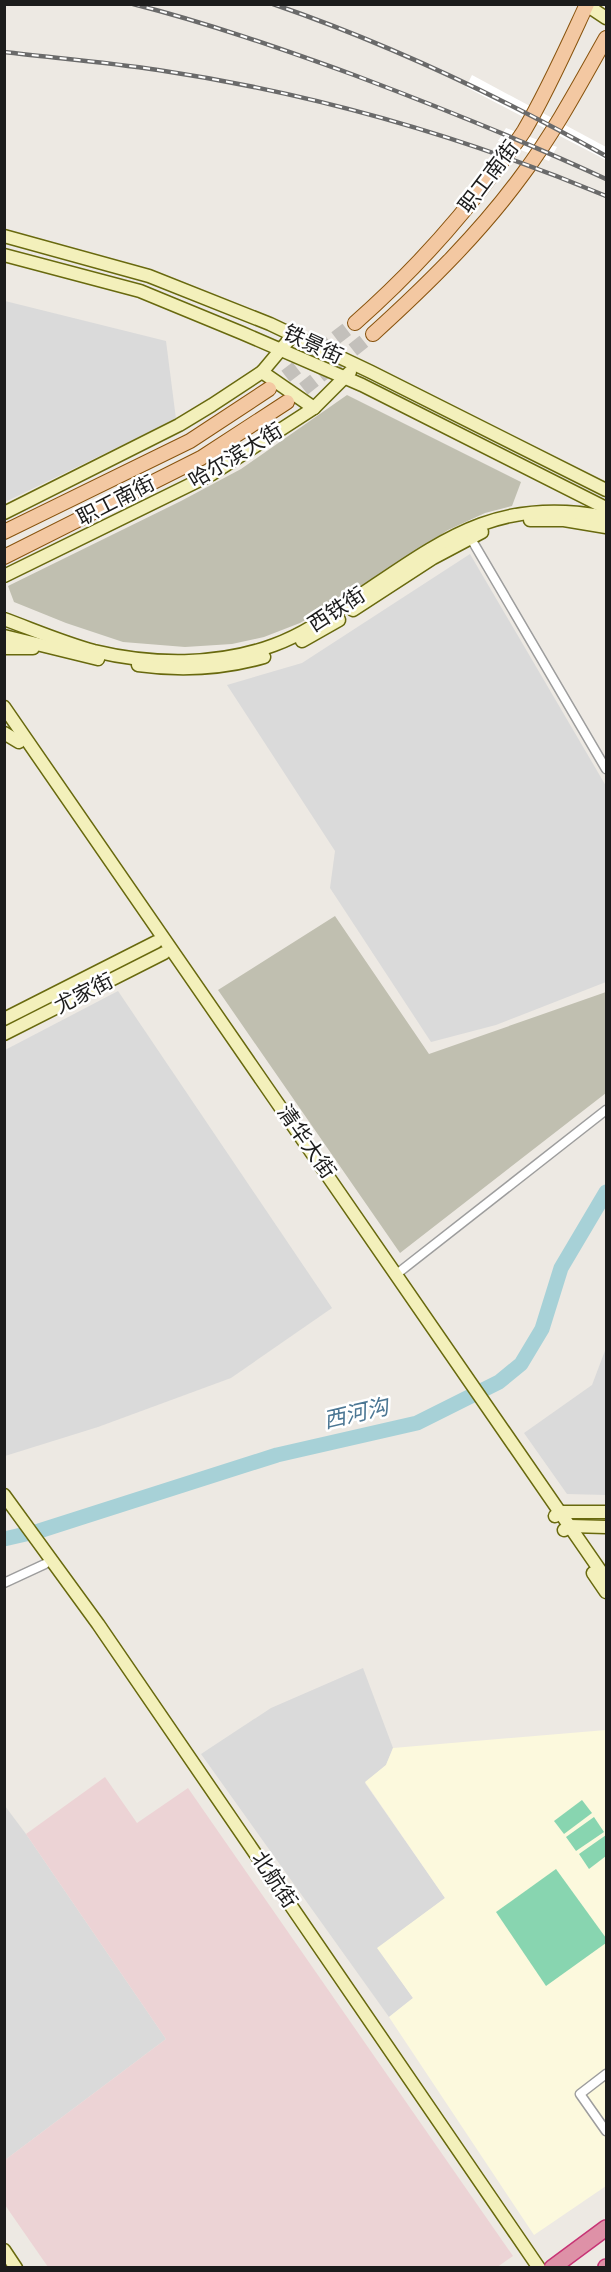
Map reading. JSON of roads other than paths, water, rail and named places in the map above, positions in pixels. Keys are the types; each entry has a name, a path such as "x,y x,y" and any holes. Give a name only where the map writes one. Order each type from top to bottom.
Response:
{"highway":[{"path":"552,2268 606,2228"}],"main road":[{"path":"587,5 606,18"},
{"name":"职工南街","path":"355,323 393,290 427,255 523,133 587,5"},
{"name":"职工南街","path":"373,334 447,263 523,174 583,80 606,38"},
{"name":"铁景街","path":"4,236 149,276 293,335 606,490"},
{"name":"铁景街","path":"4,255 140,291 280,349 344,377 606,508"},
{"path":"4,513 179,425 262,372 293,335"},
{"name":"哈尔滨大街","path":"4,576 212,474 314,408 357,365"},
{"path":"262,372 314,408"},
{"name":"职工南街","path":"4,532 190,441 269,389"},
{"name":"职工南街","path":"4,557 201,458 287,402"},
{"name":"西铁街","path":"54,646 147,659 210,660 244,654 275,645 302,632 435,546 477,526 508,516 545,511 573,511 606,517"},
{"name":"西铁街","path":"54,646 153,667 202,668 238,664 284,650 312,636 433,558 470,537 494,527 531,519 564,520 606,527"},
{"path":"4,619 54,646"},
{"path":"4,636 54,646"},
{"path":"4,648 54,646"},
{"name":"清华大街","path":"4,707 398,1274 431,1329"},
{"name":"清华大街","path":"4,721 156,942 431,1329 557,1514 606,1579"},
{"path":"4,733 19,742"},
{"name":"尤家街","path":"4,1019 156,942"},
{"name":"尤家街","path":"4,1034 164,953"},
{"name":"北航街","path":"4,1495 98,1623 539,2268"},
{"path":"557,1514 606,1512"},
{"path":"567,1528 606,1527"},
{"name":"清华大街","path":"567,1528 606,1592"},
{"path":"4,2250 16,2268"}],"street":[{"path":"470,537 606,769"},
{"path":"398,1274 606,1110"},
{"path":"4,1583 45,1564"},
{"path":"606,2074 580,2094 606,2131"}],"waterway":[{"name":"西河沟","path":"4,1539 39,1531 277,1455 417,1423 499,1382 521,1364 542,1329 561,1268 606,1192"}],"tunnel":[{"path":"269,389 355,323"},
{"path":"287,402 373,334"}],"railway":[{"path":"133,4 217,28 354,75 418,99 606,179"},
{"path":"273,4 359,36 443,72 606,156"},
{"path":"4,52 158,70 273,91 329,104 386,119 497,154 606,196"}]}
